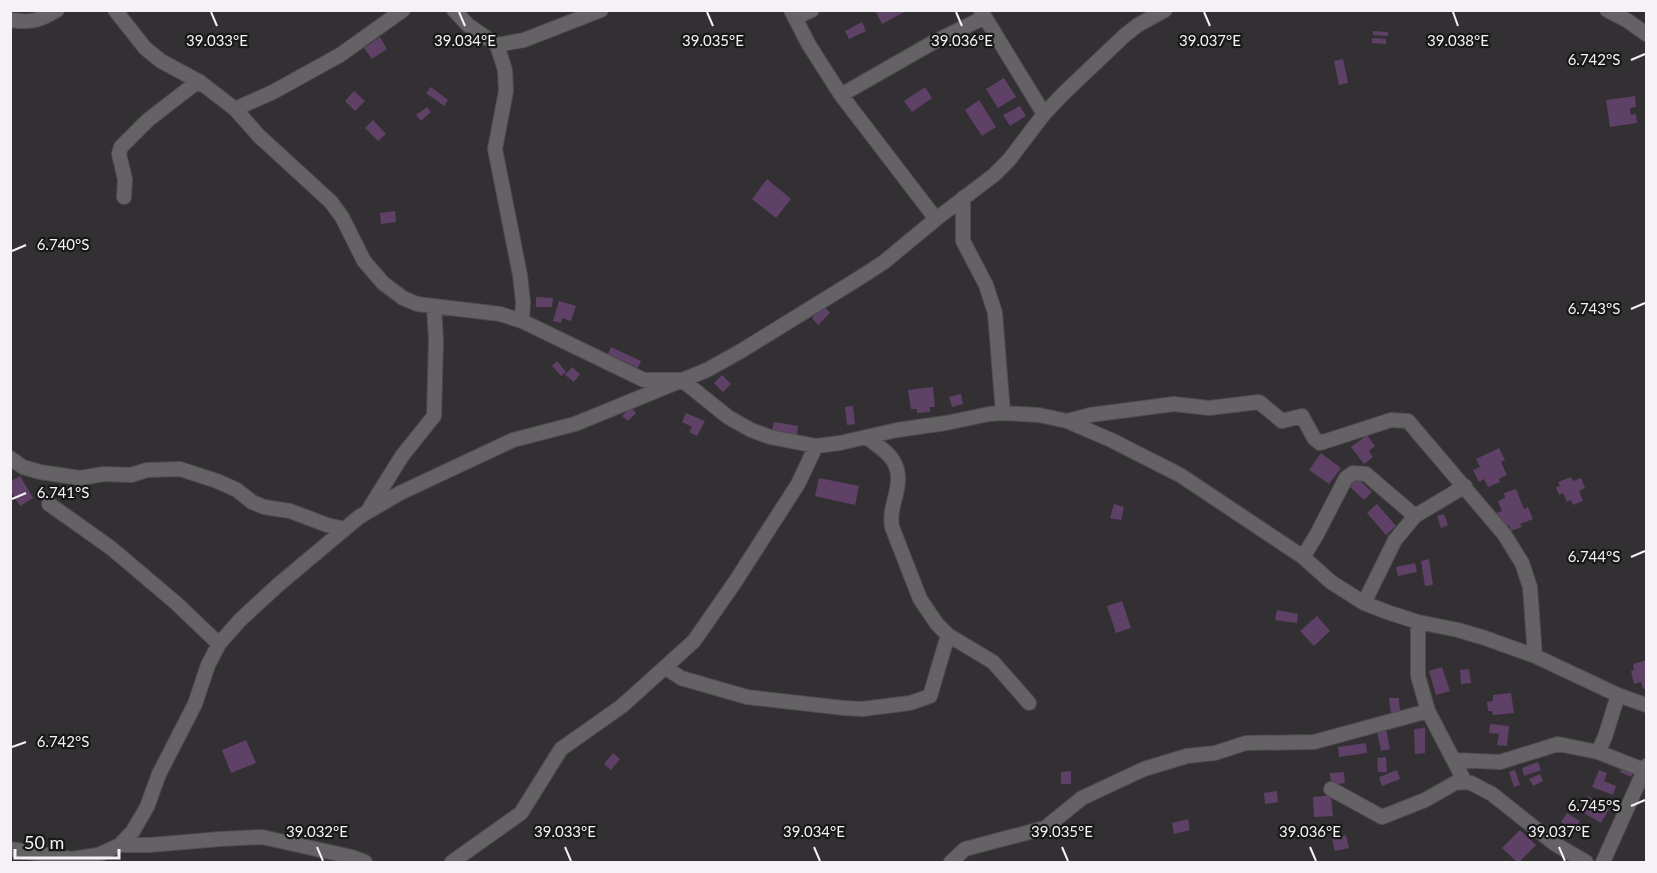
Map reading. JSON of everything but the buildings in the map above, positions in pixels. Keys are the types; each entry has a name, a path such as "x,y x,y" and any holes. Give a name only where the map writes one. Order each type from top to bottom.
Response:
{"street":[{"path":"10,20 28,22 44,19 57,10"},
{"path":"115,10 145,48 161,61 200,82 236,109 260,136 331,202 342,217 364,261 383,283 403,298 417,304 500,314 522,321 644,380 682,380 728,417 751,430 816,446 1003,413 1039,415 1067,421 1104,436 1180,475 1303,557 1332,582 1364,603 1418,622 1485,638 1535,656 1618,695 1647,705"},
{"path":"236,109 273,92 340,55 403,10"},
{"path":"454,10 468,25 497,45 505,70 506,91 495,148 520,275 523,302 522,321"},
{"path":"497,45 524,40 601,10"},
{"path":"812,10 793,14 809,45 841,95 936,219"},
{"path":"10,849 71,859 98,855 120,845 133,831 147,807 159,774 195,704 208,665 219,644 278,585 368,511 400,493 513,440 575,424 706,370 741,351 885,262 936,219 994,176 1064,93 1125,35 1165,10"},
{"path":"1607,10 1647,34"},
{"path":"841,95 983,14 1044,114"},
{"path":"124,197 125,179 119,154 121,147 148,120 200,82"},
{"path":"963,198 963,241 986,285 995,313 1003,413"},
{"path":"368,511 402,456 434,416 436,340 434,306"},
{"path":"1067,421 1090,415 1174,404 1209,408 1259,402 1282,421 1302,416 1314,438 1320,443 1391,420 1408,421 1504,534 1522,563 1530,587 1535,656"},
{"path":"866,437 892,458 898,471 897,492 890,515 892,527 920,599 936,624 993,662 1029,704"},
{"path":"452,862 521,813 561,749 622,706 694,641 798,484 816,446"},
{"path":"10,458 23,467 40,472 80,478 104,474 131,475 147,470 180,469 237,490 252,502 264,507 290,511 345,529"},
{"path":"1303,557 1346,478 1353,473 1366,474 1415,516"},
{"path":"1364,603 1395,540 1415,516 1465,486"},
{"path":"50,504 111,548 176,603 219,644"},
{"path":"1418,622 1418,676 1428,711 1465,782"},
{"path":"665,667 681,678 747,697 862,709 910,704 930,696 948,634"},
{"path":"1598,752 1618,695"},
{"path":"951,862 965,849 1045,828 1082,798 1144,769 1187,756 1215,753 1246,743 1314,742 1428,711"},
{"path":"1454,760 1500,762 1558,744 1598,752 1645,768 1603,862"},
{"path":"1331,789 1382,817 1425,800 1455,783 1465,782 1492,794 1555,844 1586,862"},
{"path":"120,845 262,837 365,862"}]}
